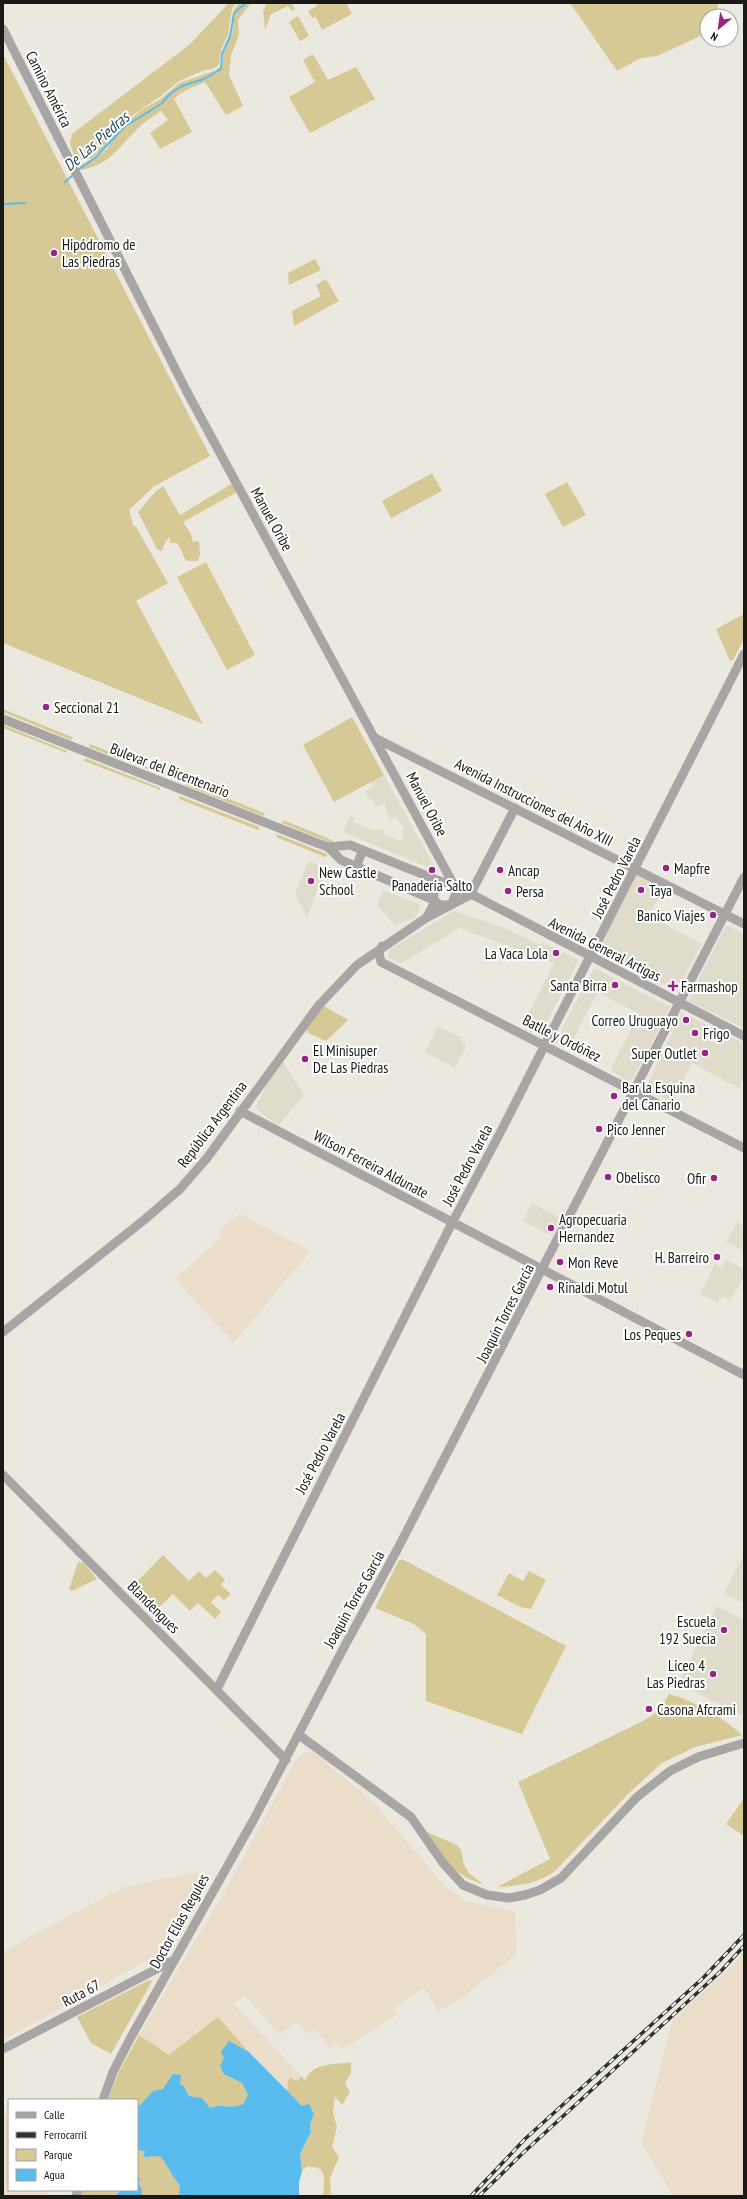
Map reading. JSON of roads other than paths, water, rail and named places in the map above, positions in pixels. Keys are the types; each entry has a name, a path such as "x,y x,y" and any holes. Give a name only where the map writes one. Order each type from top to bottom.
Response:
{"street":[{"name":"Camino América","path":"3,29 82,184"},
{"name":"Manuel Oribe","path":"82,184 202,420 443,864"},
{"name":"José Pedro Varela","path":"217,1689 452,1223 636,869 744,654"},
{"name":"Bulevar del Bicentenario","path":"3,719 328,847 341,860 445,906 452,903"},
{"name":"Avenida Instrucciones del Año XIII","path":"375,738 744,924"},
{"path":"470,895 515,808"},
{"name":"Bulevar del Bicentenario","path":"328,847 350,845 454,886"},
{"path":"356,867 363,850"},
{"path":"426,918 434,900 433,890 435,886 442,882 443,864"},
{"path":"443,864 454,886 456,896 452,903"},
{"name":"Joaquín Torres García","path":"286,1760 542,1271 744,877"},
{"name":"Avenida General Artigas","path":"454,886 744,1036"},
{"name":"República Argentina","path":"3,1332 163,1205 207,1158 319,1005 365,959 382,946 426,918 452,903 470,895"},
{"path":"381,962 379,954 382,946"},
{"name":"Batlle y Ordóñez","path":"365,959 381,962 744,1148"},
{"name":"Wilson Ferreira Aldunate","path":"240,1111 542,1271 744,1375"},
{"name":"Blandengues","path":"3,1475 286,1760"},
{"path":"299,1735 411,1816 442,1863 463,1885 487,1895 509,1898 525,1896 562,1878 638,1797 670,1771 698,1757 744,1743"},
{"name":"Doctor Elías Regules","path":"103,2099 117,2065 172,1961 286,1760"},
{"name":"Ruta 67","path":"3,2050 172,1961"}],"water":[{"path":"229,2041 249,2052 302,2106 309,2104 314,2114 310,2125 311,2132 300,2154 302,2171 299,2182 299,2196 179,2196 180,2185 160,2156 143,2157 145,2151 138,2150 138,2106 153,2091 163,2089 173,2074 181,2075 180,2085 184,2086 189,2096 202,2098 210,2108 218,2106 238,2106 243,2104 248,2095 242,2083 224,2074 220,2066 224,2058 221,2052"},
{"path":"138,2177 140,2178 139,2184 142,2190 142,2196 115,2196 120,2191 138,2191"}],"waterway":[{"name":"De Las Piedras","path":"78,170 96,157 124,127 161,104 171,93 182,86 204,79 221,69 222,54 230,36 234,13 246,3"},
{"name":"De Las Piedras","path":"65,182 73,175"},
{"name":"De Las Piedras","path":"3,204 25,203"}],"railway":[{"path":"471,2196 525,2139 703,1978 744,1935"},
{"path":"479,2196 523,2153 721,1971 744,1946"}],"place":[{"name":"Hipódromo de Las Piedras","path":"54,253"},
{"name":"Seccional 21","path":"46,707"},
{"name":"Mapfre","path":"666,868"},
{"name":"Panadería Salto","path":"432,870"},
{"name":"Ancap","path":"500,870"},
{"name":"New Castle School","path":"311,881"},
{"name":"Taya","path":"641,890"},
{"name":"Persa","path":"508,891"},
{"name":"Banico Viajes","path":"713,915"},
{"name":"La Vaca Lola","path":"556,953"},
{"name":"Santa Birra","path":"615,985"},
{"name":"Farmashop","path":"673,986"},
{"name":"Correo Uruguayo","path":"686,1020"},
{"name":"Frigo","path":"695,1033"},
{"name":"Super Outlet","path":"705,1053"},
{"name":"El Minisuper De Las Piedras","path":"305,1059"},
{"name":"Bar la Esquina del Canario","path":"614,1096"},
{"name":"Pico Jenner","path":"599,1129"},
{"name":"Obelisco","path":"608,1177"},
{"name":"Ofir","path":"714,1178"},
{"name":"Agropecuaria Hernandez","path":"551,1228"},
{"name":"H. Barreiro","path":"717,1257"},
{"name":"Mon Reve","path":"560,1262"},
{"name":"Rinaldi Motul","path":"550,1287"},
{"name":"Los Peques","path":"689,1334"},
{"name":"Escuela 192 Suecia","path":"724,1630"},
{"name":"Liceo 4 Las Piedras","path":"713,1674"},
{"name":"Casona Afcrami","path":"649,1709"}]}
